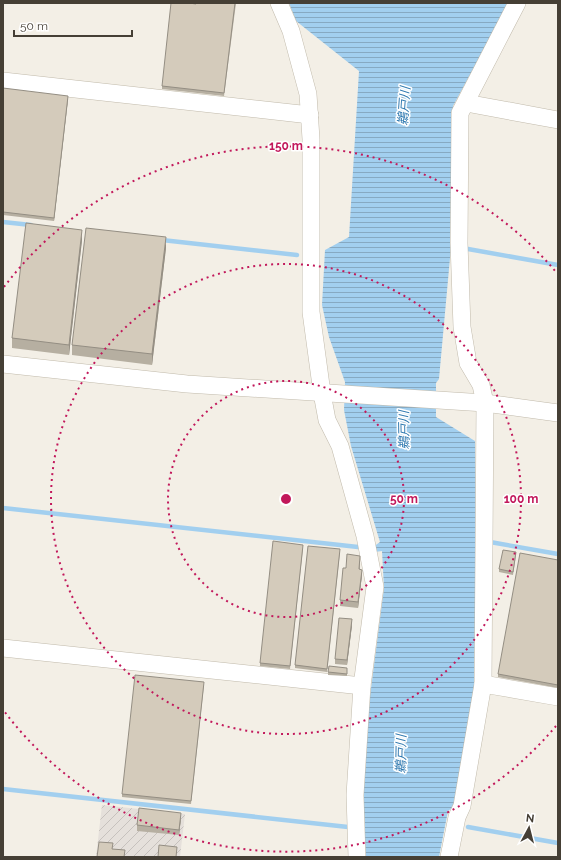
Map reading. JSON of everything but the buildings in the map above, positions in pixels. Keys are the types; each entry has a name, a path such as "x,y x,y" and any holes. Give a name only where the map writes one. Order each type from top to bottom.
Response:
{"street":[{"path":"279,3 291,31 308,94 310,115 311,312 322,393 327,420 342,454 365,536 375,587 362,686 355,795 356,857"},
{"path":"449,857 457,817 462,806 483,684 485,403 480,385 468,363 462,327 459,243 460,113 517,3"},
{"path":"3,81 310,115"},
{"path":"466,103 558,120"},
{"path":"3,364 187,384 485,403 558,412"},
{"path":"3,648 362,686"},
{"path":"483,684 558,697"}],"shaded area":[{"path":"102,805 185,814 180,857 96,857"}],"water":[{"name":"鵜戸川","path":"289,3 509,3 453,106 451,247 439,379 436,383 436,417 475,441 477,675 456,805 448,811 439,857 365,857 365,835 361,819 369,704 384,588 382,551 375,552 373,547 380,542 351,446 344,410 345,382 329,337 322,305 325,250 349,237 359,71 296,21"}],"waterway":[{"path":"3,222 31,225"},
{"path":"162,240 297,255"},
{"path":"468,249 558,265"},
{"path":"3,508 358,547"},
{"path":"490,542 558,554"},
{"path":"3,789 348,827"},
{"path":"468,827 558,843"}]}
